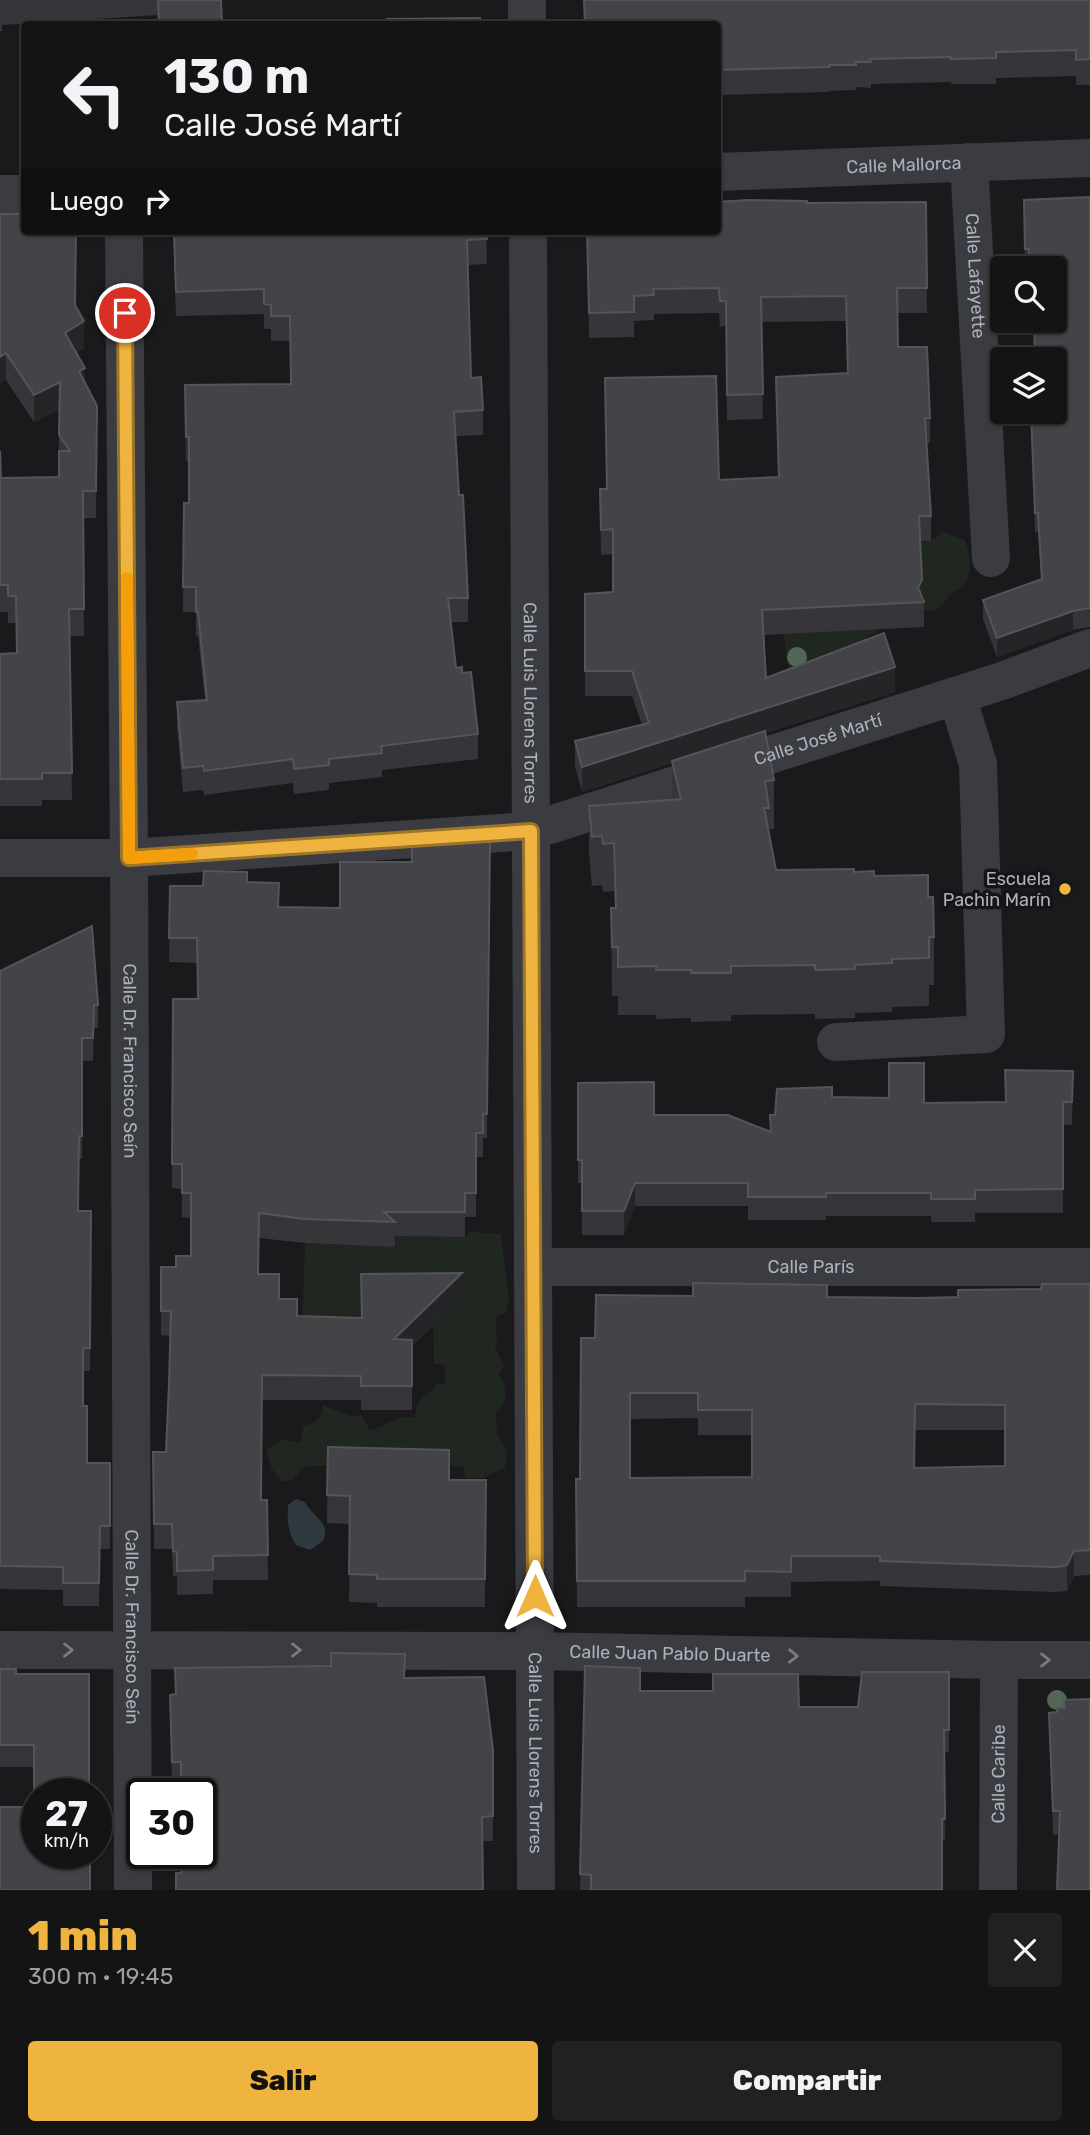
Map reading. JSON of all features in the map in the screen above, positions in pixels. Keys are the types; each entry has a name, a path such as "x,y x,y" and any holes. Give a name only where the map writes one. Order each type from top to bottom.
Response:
{"street":[{"path":"527,0 527,21"},
{"name":"Calle Mallorca","path":"721,172 1090,158"},
{"name":"Calle Lafayette","path":"969,162 991,558"},
{"path":"0,194 21,194"},
{"name":"Calle Dr. Francisco Seín","path":"124,235 133,1890"},
{"name":"Calle Luis Llorens Torres","path":"528,235 536,1890"},
{"name":"Calle José Martí","path":"0,858 129,858 531,831 957,696 1090,648"},
{"path":"836,1042 986,1034 978,764 957,696"},
{"name":"Calle París","path":"533,1267 1090,1267"},
{"name":"Calle Juan Pablo Duarte","path":"0,1650 535,1651 1090,1660"},
{"name":"Calle Caribe","path":"998,1890 999,1660"}],"shaded area":[{"path":"943,532 965,540 970,569 964,585 931,611 920,608 914,542 931,541"},
{"path":"876,629 877,633 867,636 866,642 787,681 784,634"},
{"path":"470,1232 501,1234 509,1300 506,1313 495,1317 495,1347 504,1366 498,1373 506,1394 496,1413 497,1433 507,1452 505,1467 483,1478 466,1478 464,1467 434,1464 312,1466 303,1468 291,1481 282,1481 272,1469 266,1450 281,1440 301,1442 303,1426 317,1420 323,1405 353,1417 361,1415 369,1429 376,1428 400,1418 415,1418 422,1398 433,1390 436,1384 445,1384 445,1365 434,1364 433,1316 362,1359 302,1341 305,1243 395,1247 396,1236 465,1237"},
{"path":"296,1499 305,1502 325,1529 323,1541 310,1550 296,1545 290,1531 288,1505"}],"building":[{"path":"158,0 221,0 222,21 159,21"},
{"path":"584,0 1090,0 1090,59 1076,60 1076,50 996,52 996,58 870,59 871,62 856,62 856,65 829,67 721,70 721,21 585,21"},
{"path":"480,18 480,21 387,21"},
{"path":"1090,197 1090,608 1073,611 997,638 983,600 1042,579 1038,513 1035,513 1031,424 1067,424 1067,347 1035,347 1034,333 1067,333 1067,256 1029,256 1029,249 1025,249 1024,200"},
{"path":"721,202 926,202 927,288 897,288 898,347 927,347 930,418 925,418 931,516 919,516 922,580 918,587 924,602 762,610 766,678 884,633 895,667 582,767 575,741 649,723 632,671 585,671 585,594 613,592 613,529 601,530 600,489 607,489 605,378 716,376 719,480 779,477 776,377 848,373 846,296 761,297 763,394 727,395 726,301 720,301 719,288 653,289 654,295 634,296 634,312 589,313 587,235 721,235"},
{"path":"0,214 21,214 21,235 76,235 75,305 84,321 65,333 85,368 79,371 97,406 96,491 83,491 84,609 69,609 72,773 42,773 42,779 0,779 0,654 17,653 16,596 8,596 8,585 0,585 0,451 1,478 59,477 59,451 70,451 59,435 60,382 34,395 6,353 0,357"},
{"path":"174,235 486,235 487,239 467,240 471,378 481,377 483,410 454,412 459,495 463,495 468,598 448,598 456,668 462,667 462,673 471,672 478,734 381,746 382,753 329,759 329,765 294,769 293,759 204,771 203,766 183,768 177,702 207,700 196,612 196,587 183,587 184,503 189,503 189,437 186,437 185,385 291,384 290,316 271,316 271,305 264,304 264,289 176,292"},
{"path":"765,731 774,780 765,781 769,808 764,808 776,870 854,869 854,872 874,871 874,876 928,875 928,897 933,897 934,937 929,937 929,958 892,959 892,963 855,965 855,969 815,970 815,965 731,966 731,973 656,970 656,966 618,967 618,947 612,947 611,908 616,908 614,843 603,844 602,836 592,837 589,806 681,799 672,761"},
{"path":"490,838 487,1114 483,1114 483,1133 476,1133 476,1193 465,1193 465,1212 384,1212 395,1222 305,1219 259,1213 258,1274 279,1274 279,1299 297,1299 297,1316 362,1318 361,1274 462,1273 394,1339 412,1340 412,1386 361,1386 361,1376 262,1375 261,1500 267,1500 268,1555 213,1556 213,1570 177,1571 172,1524 154,1524 153,1452 166,1452 169,1383 171,1311 161,1311 161,1267 176,1267 176,1256 191,1256 191,1193 182,1193 182,1164 172,1164 173,999 198,999 197,938 169,938 170,886 203,886 204,871 247,872 247,882 279,883 278,907 340,908 340,862 412,862 412,844"},
{"path":"92,926 98,1005 94,1005 93,1038 82,1038 82,1136 79,1136 78,1211 91,1211 90,1348 83,1348 83,1406 87,1406 87,1463 110,1463 110,1526 100,1526 99,1583 63,1583 63,1567 0,1566 0,971"},
{"path":"889,1063 924,1063 924,1103 1006,1102 1005,1070 1073,1071 1072,1102 1063,1102 1063,1189 975,1190 975,1199 931,1199 931,1193 826,1193 826,1197 748,1197 748,1183 635,1183 624,1211 582,1211 582,1160 578,1160 578,1083 654,1082 654,1115 728,1115 771,1132 770,1115 775,1115 777,1089 832,1087 832,1097 889,1098"},
{"path":"693,1283 827,1285 827,1297 919,1298 958,1297 958,1290 1041,1289 1042,1284 1090,1284 1090,1550 1074,1551 1067,1565 1056,1567 880,1561 880,1556 791,1556 791,1572 745,1571 745,1581 577,1581 576,1479 580,1479 581,1338 595,1338 596,1295 693,1296","holes":["630,1393 698,1393 698,1410 752,1410 752,1477 630,1478","915,1404 1005,1405 1005,1466 914,1468"]},
{"path":"328,1447 449,1450 449,1480 486,1480 485,1579 377,1579 377,1575 349,1574 350,1496 327,1495"},
{"path":"331,1653 405,1654 404,1678 484,1677 493,1750 493,1816 482,1817 483,1890 176,1890 176,1873 181,1873 181,1869 217,1869 217,1778 181,1778 181,1762 172,1762 170,1695 176,1694 175,1668 331,1666"},
{"path":"585,1666 640,1668 640,1691 713,1691 713,1674 798,1674 799,1707 858,1707 862,1672 949,1672 949,1730 944,1730 945,1819 942,1819 942,1890 591,1890 591,1875 580,1874"},
{"path":"0,1669 16,1669 16,1674 89,1674 89,1778 34,1778 34,1745 0,1745"},
{"path":"1090,1699 1090,1890 1057,1890 1060,1811 1053,1811 1049,1713 1057,1712 1057,1708 1065,1708 1064,1700"},
{"path":"0,1807 21,1807 21,1869 90,1869 90,1890 0,1890"}],"slow traffic":[{"path":"127,578 129,858 192,854"}],"place":[{"name":"Escuela Pachin Marín","path":"1065,889"}],"route":[{"path":"125,313 129,858 531,831 535,1596"}]}
